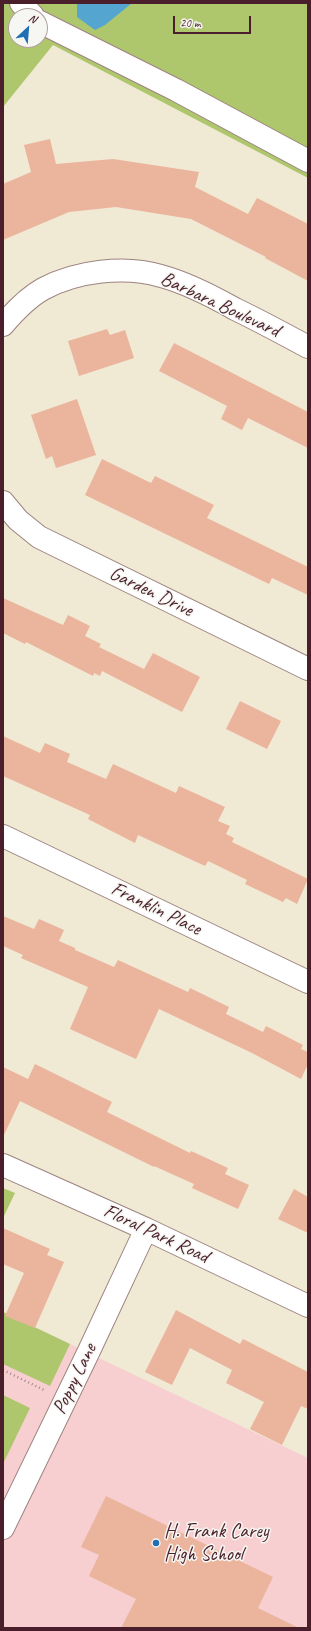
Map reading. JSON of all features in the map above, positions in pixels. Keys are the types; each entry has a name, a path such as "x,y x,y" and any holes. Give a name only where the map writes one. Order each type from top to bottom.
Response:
{"street":[{"path":"48,26 176,90 308,161"},
{"name":"Barbara Boulevard","path":"3,325 17,308 43,289 82,275 101,271 138,271 161,276 207,294 308,347"},
{"name":"Garden Drive","path":"3,502 18,520 39,537 308,669"},
{"name":"Franklin Place","path":"3,836 308,982"},
{"name":"Floral Park Road","path":"3,1165 146,1229 308,1306"},
{"name":"Poppy Lane","path":"3,1528 146,1229"}],"path":[{"path":"3,1370 47,1391"}],"shaded area":[{"name":"H. Frank Carey High School","path":"3,1312 308,1458 308,1628 3,1628"}],"green space":[{"path":"3,3 308,3 308,178 53,45 3,107"},
{"path":"3,1188 15,1193 3,1218"},
{"path":"3,1312 70,1344 50,1386 3,1364"},
{"path":"3,1395 30,1408 3,1464"}],"water":[{"path":"77,3 132,3 105,25 95,30 77,17"}],"building":[{"path":"50,139 56,164 113,159 199,172 195,187 248,214 257,198 308,224 308,281 265,258 266,257 191,219 116,207 69,212 3,240 3,184 31,172 24,145"},
{"path":"107,329 110,335 125,330 134,358 79,376 68,341"},
{"path":"174,343 308,412 308,448 248,418 242,430 221,419 227,406 159,371"},
{"path":"77,399 96,455 56,468 52,456 46,459 31,415"},
{"path":"102,459 151,483 155,476 214,505 207,518 308,567 308,595 272,578 269,584 85,495"},
{"path":"3,598 63,625 68,615 90,626 85,636 101,644 99,647 144,669 153,653 200,677 182,712 102,671 100,676 94,673 93,676 26,642 25,644 3,633"},
{"path":"240,701 281,721 267,749 226,729"},
{"path":"3,736 40,753 45,743 70,754 67,762 106,779 113,764 176,793 179,786 225,807 218,821 230,826 226,834 234,838 232,842 308,879 297,904 286,898 283,902 245,884 247,880 208,861 205,866 138,835 135,843 88,819 90,815 3,776"},
{"path":"3,916 34,929 39,919 64,930 59,941 75,948 75,950 114,967 118,960 188,992 190,988 229,1007 226,1014 263,1032 266,1026 303,1045 301,1049 308,1052 308,1064 301,1079 252,1053 159,1009 136,1059 70,1029 88,987 21,958 23,955 3,946"},
{"path":"35,1064 112,1102 107,1112 190,1153 191,1151 228,1168 225,1174 249,1185 238,1209 192,1188 194,1184 154,1167 20,1101 3,1137 3,1067 28,1079"},
{"path":"294,1189 308,1197 308,1233 278,1219"},
{"path":"3,1228 50,1249 47,1255 64,1262 35,1328 5,1316 24,1273 3,1264"},
{"path":"176,1310 240,1344 243,1339 308,1372 308,1409 301,1406 282,1445 250,1429 264,1402 226,1383 232,1370 190,1348 172,1385 145,1372"},
{"path":"106,1496 273,1577 258,1608 299,1628 121,1628 136,1599 89,1576 99,1555 81,1547"}],"place":[{"name":"H. Frank Carey High School","path":"156,1543"}]}
